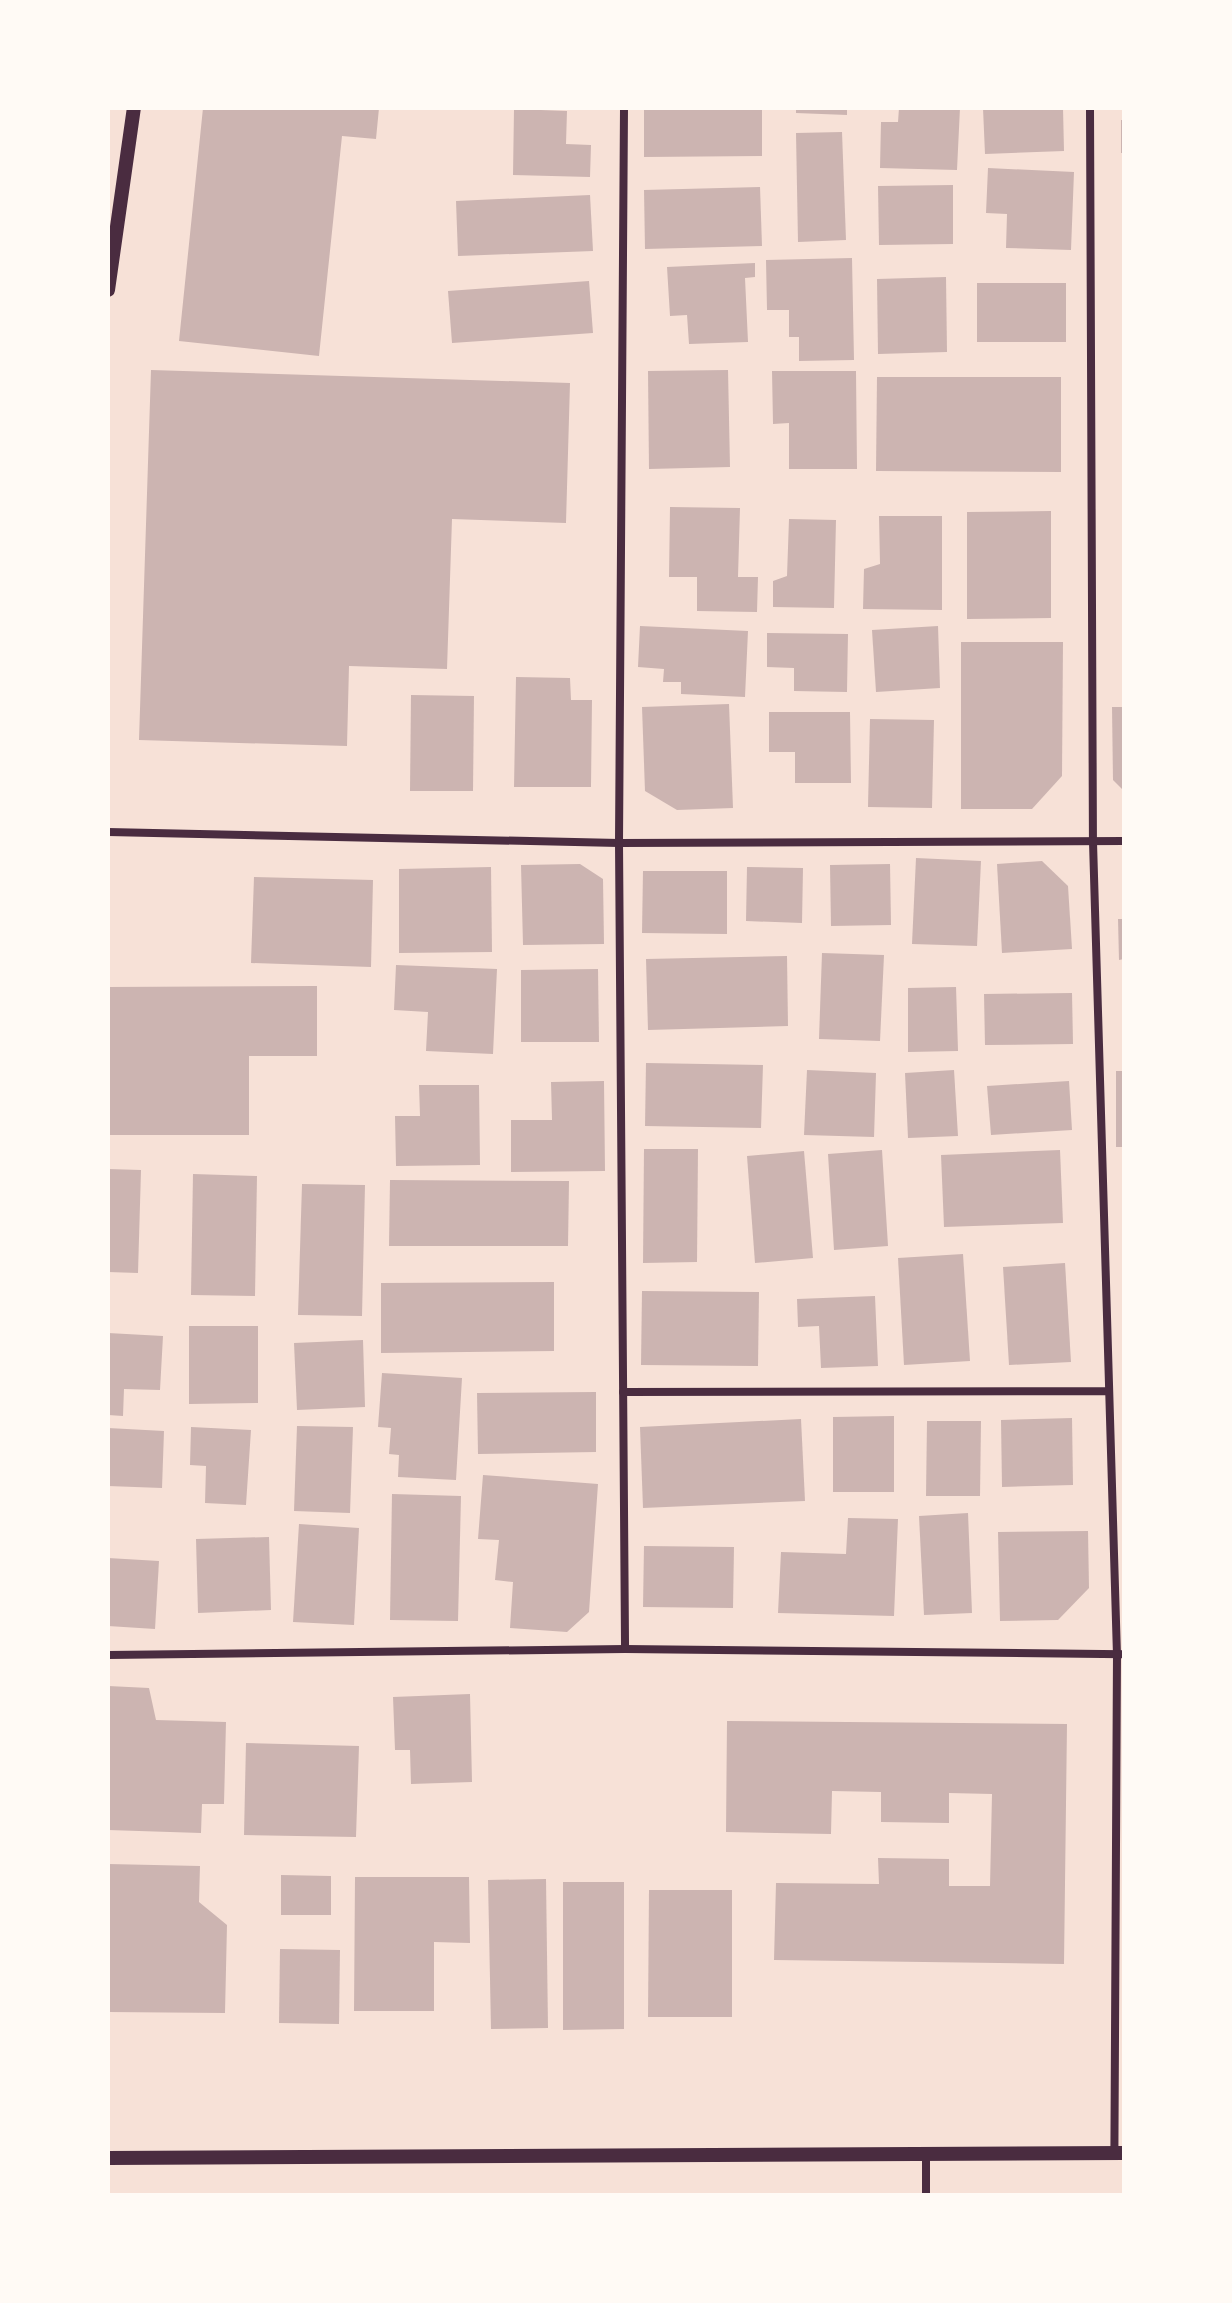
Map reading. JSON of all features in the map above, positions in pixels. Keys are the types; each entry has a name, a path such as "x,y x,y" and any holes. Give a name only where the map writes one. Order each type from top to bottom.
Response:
{"street":[{"path":"108,290 134,108"},
{"path":"624,108 619,843 625,1649"},
{"path":"108,2158 1119,2153 1121,1654 1107,1391 1093,842 1090,108"},
{"path":"108,832 619,843 1124,841"},
{"path":"623,1392 1107,1391"},
{"path":"108,1655 625,1649 1121,1654"},
{"path":"926,2152 926,2195"}],"building":[{"path":"203,108 379,108 376,139 342,136 319,356 179,341"},
{"path":"644,108 762,108 762,156 644,157"},
{"path":"796,108 847,108 847,115 796,113"},
{"path":"899,108 960,108 957,170 880,168 881,122 898,122"},
{"path":"983,108 1063,108 1064,151 985,154"},
{"path":"514,109 567,111 566,144 591,145 590,177 513,175"},
{"path":"1121,120 1124,120 1124,153 1121,153"},
{"path":"842,132 846,240 798,242 796,133"},
{"path":"988,168 1074,172 1071,250 1006,248 1007,214 986,213"},
{"path":"953,185 953,244 879,245 878,186"},
{"path":"760,187 762,246 645,249 644,190"},
{"path":"590,195 593,251 458,256 456,201"},
{"path":"852,258 854,360 799,361 799,337 789,337 789,310 767,310 766,260"},
{"path":"755,263 755,277 745,278 748,342 689,344 687,315 670,316 667,267"},
{"path":"946,277 947,352 878,354 877,279"},
{"path":"589,281 593,333 452,343 448,291"},
{"path":"977,283 1066,283 1066,342 977,342"},
{"path":"151,370 570,383 566,523 452,519 447,669 349,666 347,746 139,740"},
{"path":"728,370 730,467 649,469 648,371"},
{"path":"772,371 856,371 857,469 789,469 789,423 773,424"},
{"path":"877,377 1061,377 1061,472 876,471"},
{"path":"670,507 740,508 738,577 758,577 757,612 697,611 697,577 669,577"},
{"path":"1051,511 1051,618 967,619 967,512"},
{"path":"879,516 942,516 942,610 863,609 864,569 880,564"},
{"path":"789,519 836,520 834,608 773,607 773,581 787,576"},
{"path":"640,626 748,631 745,697 681,694 681,682 663,682 664,669 638,667"},
{"path":"938,626 940,688 876,692 872,630"},
{"path":"767,633 848,634 847,692 794,691 794,668 767,667"},
{"path":"961,642 1063,642 1062,776 1032,809 961,809"},
{"path":"516,677 570,678 571,700 592,700 591,787 514,787"},
{"path":"411,695 474,696 473,791 410,791"},
{"path":"729,704 733,808 677,810 645,791 642,707"},
{"path":"1112,707 1124,707 1124,791 1113,780"},
{"path":"769,712 850,712 851,783 795,783 795,752 769,752"},
{"path":"870,719 934,720 932,808 868,807"},
{"path":"916,858 981,861 977,946 912,944"},
{"path":"1042,861 1068,886 1072,949 1002,953 997,864"},
{"path":"580,864 603,879 604,944 523,945 521,865"},
{"path":"890,864 891,925 831,926 830,865"},
{"path":"491,867 492,952 399,953 399,869"},
{"path":"747,867 803,868 802,923 746,921"},
{"path":"643,871 727,871 727,934 642,933"},
{"path":"254,877 373,880 371,967 251,963"},
{"path":"1118,919 1124,919 1124,959 1119,960"},
{"path":"822,953 884,955 880,1041 819,1039"},
{"path":"787,956 788,1026 648,1030 646,959"},
{"path":"396,965 497,969 493,1054 426,1051 428,1012 394,1010"},
{"path":"598,969 599,1042 521,1042 521,970"},
{"path":"317,986 317,1056 249,1056 249,1135 108,1135 108,987"},
{"path":"956,987 958,1051 908,1052 908,988"},
{"path":"1072,993 1073,1044 985,1045 984,994"},
{"path":"646,1063 763,1065 761,1128 645,1126"},
{"path":"807,1070 876,1073 874,1137 804,1135"},
{"path":"954,1070 958,1136 908,1138 905,1073"},
{"path":"1116,1071 1124,1071 1124,1147 1116,1147"},
{"path":"604,1081 605,1171 511,1172 511,1120 552,1120 551,1082"},
{"path":"1069,1081 1072,1130 991,1135 987,1086"},
{"path":"419,1085 479,1085 480,1165 396,1166 395,1116 420,1116"},
{"path":"644,1149 698,1149 697,1262 643,1263"},
{"path":"882,1150 888,1246 834,1250 828,1154"},
{"path":"1060,1150 1063,1223 944,1227 941,1155"},
{"path":"804,1151 813,1258 755,1263 747,1156"},
{"path":"108,1169 141,1170 138,1273 108,1272"},
{"path":"193,1174 257,1176 255,1296 191,1295"},
{"path":"390,1180 569,1181 568,1246 389,1246"},
{"path":"302,1184 365,1185 362,1316 298,1315"},
{"path":"963,1254 970,1361 904,1365 898,1258"},
{"path":"1065,1263 1071,1362 1009,1365 1003,1267"},
{"path":"554,1282 554,1351 381,1353 381,1283"},
{"path":"642,1291 759,1292 758,1366 641,1365"},
{"path":"875,1296 878,1366 821,1368 819,1326 798,1327 797,1299"},
{"path":"189,1326 258,1326 258,1403 189,1404"},
{"path":"108,1333 163,1336 160,1390 124,1389 123,1416 108,1415"},
{"path":"363,1340 365,1407 297,1410 294,1343"},
{"path":"382,1373 462,1378 456,1480 398,1477 399,1455 389,1454 391,1428 378,1427"},
{"path":"596,1392 596,1452 478,1454 477,1393"},
{"path":"894,1416 894,1492 833,1492 833,1417"},
{"path":"1072,1418 1073,1485 1002,1487 1001,1420"},
{"path":"801,1419 805,1501 643,1508 640,1427"},
{"path":"927,1421 981,1421 980,1496 926,1496"},
{"path":"297,1426 353,1427 350,1513 294,1511"},
{"path":"191,1427 251,1430 246,1505 205,1503 206,1466 190,1465"},
{"path":"108,1428 164,1431 162,1488 108,1486"},
{"path":"483,1475 598,1484 589,1612 567,1632 510,1628 513,1582 495,1580 499,1540 478,1539"},
{"path":"392,1494 461,1496 458,1621 390,1620"},
{"path":"968,1513 972,1613 924,1615 919,1516"},
{"path":"848,1518 898,1519 894,1616 778,1613 781,1552 846,1554"},
{"path":"299,1524 359,1528 354,1625 293,1622"},
{"path":"1088,1531 1089,1588 1058,1620 1000,1621 998,1532"},
{"path":"269,1537 271,1610 198,1613 196,1539"},
{"path":"644,1546 734,1547 733,1608 643,1607"},
{"path":"108,1558 159,1561 155,1629 108,1626"},
{"path":"108,1686 149,1688 156,1720 226,1722 224,1804 202,1804 201,1833 108,1830"},
{"path":"470,1694 472,1782 411,1784 410,1750 395,1750 393,1697"},
{"path":"727,1721 1067,1724 1064,1964 774,1960 776,1883 879,1884 878,1858 949,1859 949,1886 990,1886 992,1794 949,1793 949,1823 881,1822 881,1792 832,1791 831,1834 726,1832"},
{"path":"246,1743 359,1746 356,1837 244,1835"},
{"path":"108,1864 200,1866 199,1902 227,1925 225,2013 108,2012"},
{"path":"281,1875 331,1876 331,1915 281,1915"},
{"path":"355,1877 469,1877 470,1943 434,1942 434,2011 354,2011"},
{"path":"546,1879 548,2028 491,2029 488,1880"},
{"path":"563,1882 624,1882 624,2029 563,2030"},
{"path":"649,1890 732,1890 732,2017 648,2017"},
{"path":"280,1949 340,1950 339,2024 279,2023"}]}
